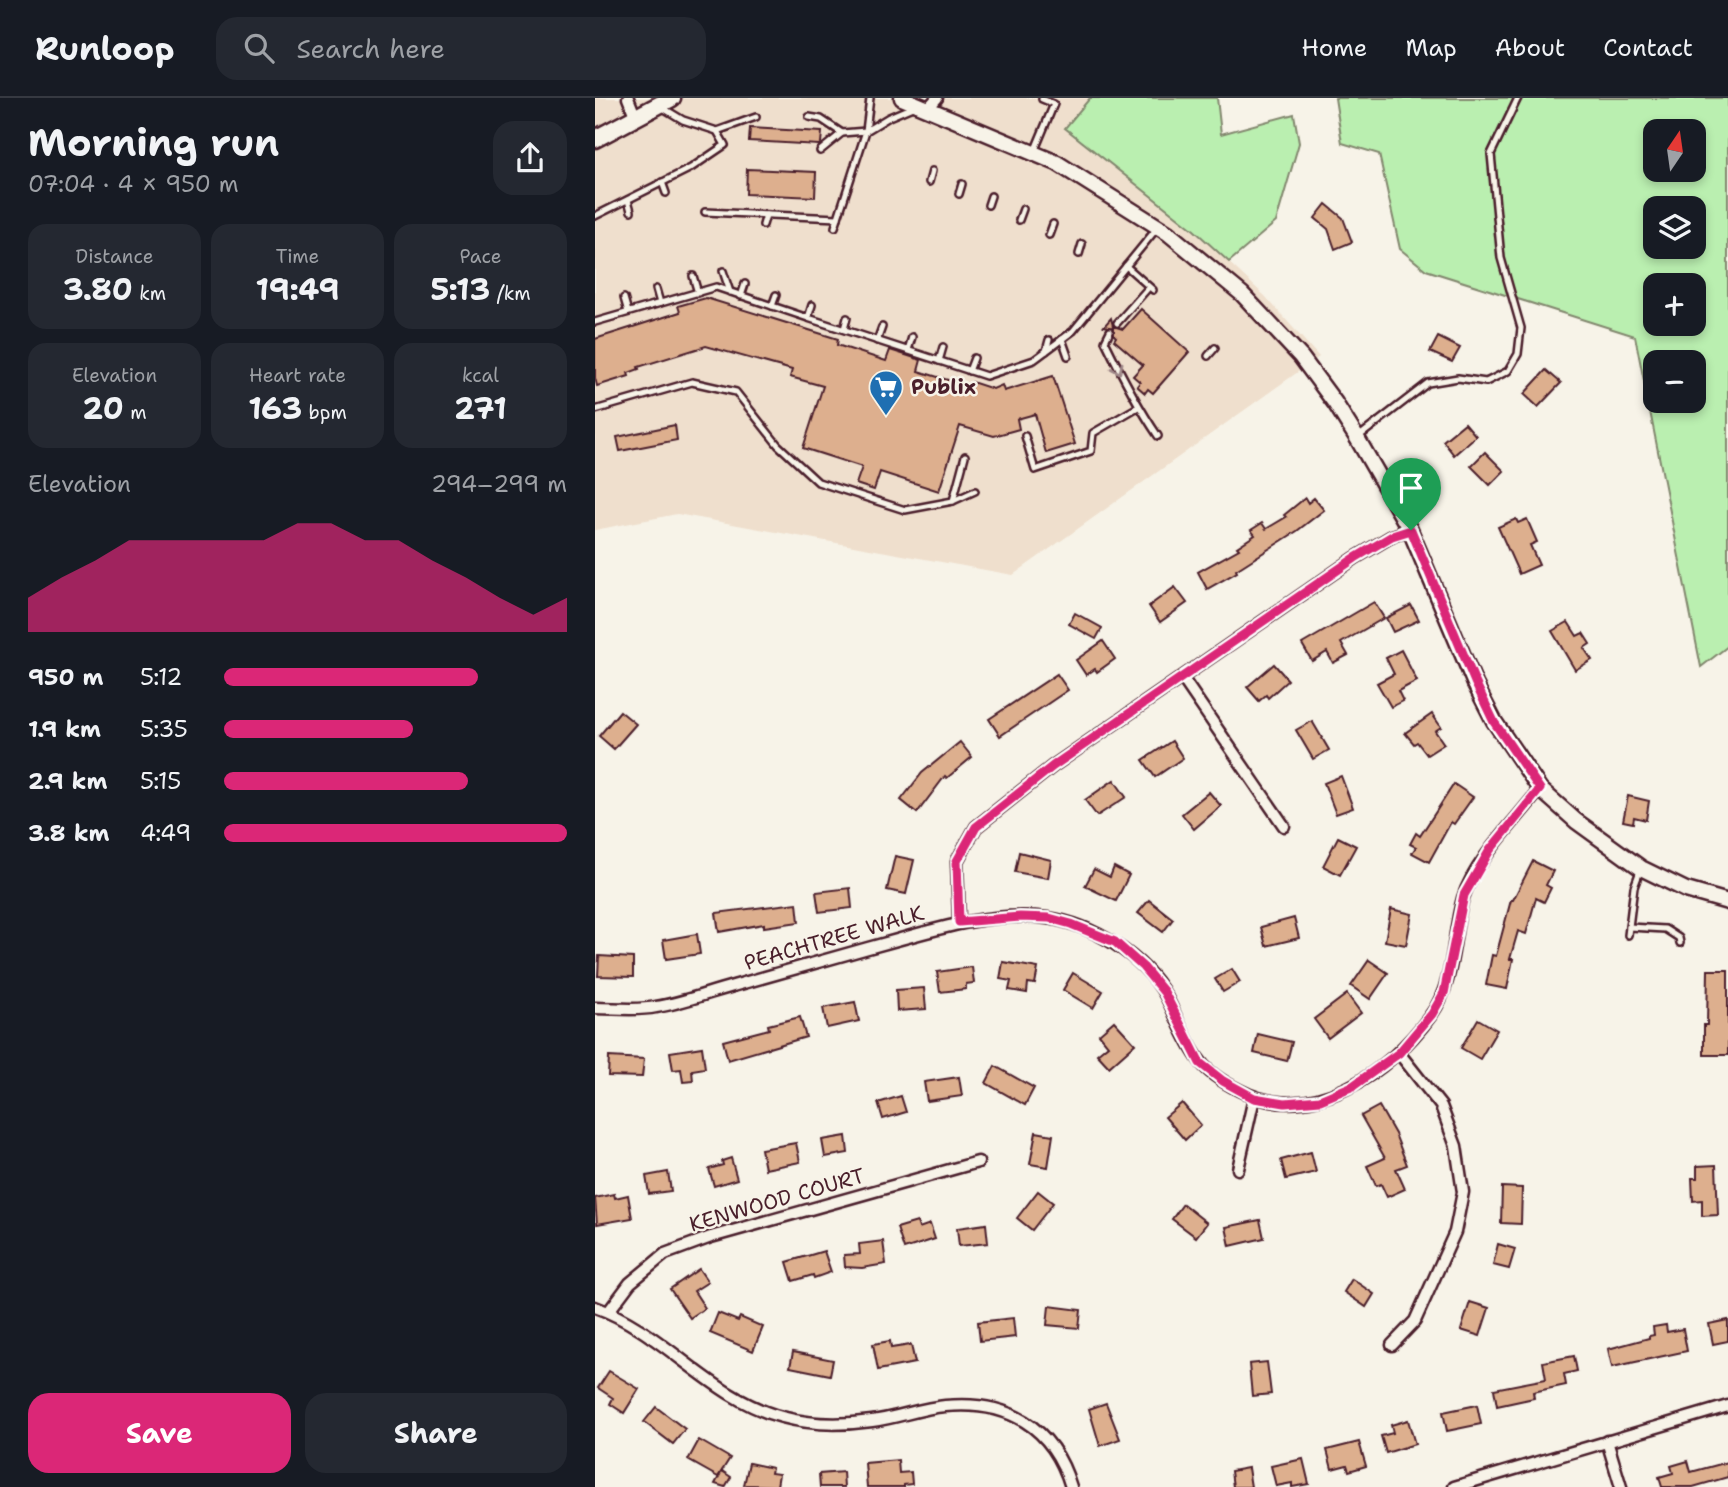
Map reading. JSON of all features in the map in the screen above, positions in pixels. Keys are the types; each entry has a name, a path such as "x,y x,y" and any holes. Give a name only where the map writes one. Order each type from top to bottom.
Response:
{"main road":[{"path":"902,98 928,104 1057,163 1159,227 1242,294 1301,357 1357,438 1411,530 1494,722 1540,789 1576,821 1641,868 1686,890 1728,902"},
{"path":"595,139 666,102"}],"street":[{"path":"628,98 636,118"},
{"path":"959,922 957,861 976,827 1053,766 1355,558 1392,536 1411,530"},
{"path":"1183,678 1284,826"},
{"name":"PEACHTREE WALK","path":"595,1008 655,1008 959,922 1020,917 1049,918 1115,942 1143,967 1164,992 1200,1063 1223,1081 1254,1098 1285,1103 1320,1100 1353,1086 1399,1053 1432,1014 1444,993 1464,895 1490,850 1540,789"},
{"path":"1392,1345 1415,1321 1455,1232 1463,1192 1456,1146 1441,1107 1399,1053"},
{"path":"1238,1169 1254,1098"},
{"name":"KENWOOD COURT","path":"608,1311 630,1283 664,1254 711,1237 978,1162"},
{"path":"595,1307 633,1324 747,1405 783,1418 831,1424 874,1421 944,1406 984,1405 1009,1413 1027,1422 1045,1438 1066,1470 1071,1487"},
{"path":"1454,1487 1728,1406"},
{"path":"1607,1441 1621,1487"}],"lane":[{"path":"835,227 866,131 870,98"},
{"path":"1357,438 1428,383 1458,378 1486,382 1508,371 1518,354 1521,328 1500,258 1491,154 1518,98"},
{"path":"1034,152 1054,104 1042,99"},
{"path":"666,102 683,120 717,131 756,117"},
{"path":"820,151 842,133 866,131 885,119 928,104"},
{"path":"809,117 821,119 842,133"},
{"path":"601,223 596,215 691,168 725,145 717,131"},
{"path":"691,168 694,177"},
{"path":"929,182 932,171"},
{"path":"663,183 666,193"},
{"path":"959,194 962,184"},
{"path":"988,205 991,196"},
{"path":"628,200 631,211"},
{"path":"1019,220 1023,209"},
{"path":"705,212 838,218"},
{"path":"763,225 766,215"},
{"path":"799,225 802,216"},
{"path":"1049,235 1053,224"},
{"path":"596,320 716,288 986,376 1034,360 1073,331 1159,227"},
{"path":"1079,254 1082,244"},
{"path":"1117,323 1151,289 1126,266"},
{"path":"723,271 730,292"},
{"path":"692,276 698,293"},
{"path":"741,296 745,284"},
{"path":"656,289 660,303"},
{"path":"772,306 776,295"},
{"path":"624,298 628,312"},
{"path":"808,318 812,305"},
{"path":"844,329 847,318"},
{"path":"877,341 882,327"},
{"path":"1110,331 1105,341 1138,407 1158,436"},
{"path":"908,351 912,337"},
{"path":"1062,339 1068,356"},
{"path":"1046,351 1049,340"},
{"path":"939,361 943,347"},
{"path":"1208,356 1215,348"},
{"path":"969,371 974,358"},
{"path":"1006,370 1009,359"},
{"path":"595,410 692,382 736,392 778,445 818,482 905,510 953,502 975,491"},
{"path":"1025,436 1035,470 1091,451 1093,433 1138,407"},
{"path":"1143,415 1151,410"},
{"path":"953,502 965,456"},
{"path":"1628,935 1634,887 1641,868"},
{"path":"1629,927 1665,929 1679,938 1680,943"}],"shaded area":[{"path":"595,98 1090,98 1065,129 1194,230 1265,296 1319,357 1013,575 677,514 595,530"}],"green space":[{"path":"1090,98 1217,98 1221,134 1294,114 1299,143 1276,222 1229,262 1194,230 1065,128"},
{"path":"1335,98 1728,98 1728,646 1701,667 1650,413 1706,413 1706,350 1643,350 1643,376 1635,336 1426,270 1400,249 1379,154 1342,143"}],"building":[{"path":"750,128 822,132 821,143 749,141"},
{"path":"747,169 816,172 815,197 746,194"},
{"path":"1326,204 1343,218 1352,242 1335,249 1328,229 1315,218"},
{"path":"706,298 838,339 837,345 886,361 890,350 921,360 918,371 971,387 972,382 993,389 1002,385 1004,391 1053,376 1075,444 1046,453 1035,414 1017,419 1019,429 994,436 960,426 939,491 880,472 874,490 856,484 862,467 803,448 823,386 790,377 792,370 706,346 638,367 639,369 628,373 629,376 597,386 595,339 680,312 678,306"},
{"path":"1141,309 1189,352 1153,393 1148,389 1145,393 1137,386 1140,382 1133,376 1143,365 1114,340 1114,328 1104,326 1111,318 1113,326 1123,329"},
{"path":"1438,337 1460,348 1452,362 1430,352"},
{"path":"1546,370 1561,383 1538,407 1524,394"},
{"path":"1465,423 1476,436 1454,455 1443,441"},
{"path":"675,425 677,440 620,451 617,437"},
{"path":"1485,452 1504,471 1490,485 1471,466"},
{"path":"1305,498 1308,503 1314,498 1324,510 1297,531 1236,570 1237,572 1207,589 1198,572 1239,549 1237,547 1255,535 1251,530 1262,523 1266,529 1286,517 1284,515"},
{"path":"1516,519 1518,523 1527,519 1537,542 1530,545 1539,565 1519,574 1498,527"},
{"path":"1175,587 1187,603 1160,622 1149,606"},
{"path":"1374,602 1384,618 1341,643 1348,655 1333,663 1327,652 1312,661 1302,644"},
{"path":"1411,605 1419,620 1393,632 1386,618"},
{"path":"1075,613 1102,628 1096,639 1069,624"},
{"path":"1568,622 1577,636 1583,633 1590,644 1584,648 1592,660 1575,670 1552,631"},
{"path":"1103,641 1115,659 1097,672 1095,669 1086,675 1076,660"},
{"path":"1401,650 1417,681 1398,691 1403,701 1391,707 1377,683 1394,674 1386,658"},
{"path":"1274,664 1288,680 1268,698 1266,695 1259,701 1247,687"},
{"path":"1057,674 1068,690 1000,736 989,719"},
{"path":"620,711 636,724 614,749 599,736"},
{"path":"1432,714 1441,727 1435,731 1444,744 1427,755 1417,742 1414,744 1405,733"},
{"path":"1312,721 1329,750 1313,759 1296,730"},
{"path":"1172,741 1183,758 1155,777 1143,760"},
{"path":"960,742 972,757 947,778 945,776 917,813 901,800 922,773"},
{"path":"1341,776 1353,808 1336,814 1324,783"},
{"path":"1114,780 1126,797 1097,816 1085,800"},
{"path":"1454,784 1473,797 1454,824 1451,822 1429,862 1412,853 1416,847 1410,844 1416,833 1420,836"},
{"path":"1209,792 1221,806 1194,829 1182,814"},
{"path":"1628,796 1649,801 1646,820 1634,817 1633,823 1623,821"},
{"path":"1338,837 1356,846 1340,875 1323,866"},
{"path":"1019,852 1051,860 1048,878 1015,872"},
{"path":"895,856 914,860 906,894 887,890"},
{"path":"1533,861 1553,871 1546,885 1551,888 1544,902 1536,898 1526,934 1518,931 1510,959 1513,959 1507,989 1486,985 1492,955 1496,956 1511,900"},
{"path":"1114,867 1129,875 1116,901 1085,886 1094,869 1110,877"},
{"path":"850,888 852,908 819,912 816,892"},
{"path":"1149,900 1173,919 1163,932 1138,913"},
{"path":"797,903 799,922 764,927 764,924 719,932 716,913"},
{"path":"1391,909 1412,914 1406,945 1385,941"},
{"path":"1294,918 1299,938 1266,946 1261,927"},
{"path":"697,934 700,954 666,959 663,940"},
{"path":"599,956 633,958 633,977 598,976"},
{"path":"1369,960 1388,973 1370,999 1351,986"},
{"path":"1003,962 1038,968 1035,984 1028,983 1027,993 1009,990 1011,981 1000,979"},
{"path":"972,967 974,983 966,984 966,989 940,992 937,972"},
{"path":"1232,969 1240,982 1223,992 1215,979"},
{"path":"1708,970 1728,970 1728,1055 1704,1055"},
{"path":"1073,973 1103,991 1093,1008 1063,990"},
{"path":"924,988 926,1009 897,1011 896,990"},
{"path":"1347,994 1361,1013 1328,1038 1314,1019"},
{"path":"855,1002 859,1021 827,1028 823,1008"},
{"path":"800,1017 806,1037 728,1060 723,1041 769,1029 768,1025"},
{"path":"1478,1019 1497,1030 1480,1059 1461,1048"},
{"path":"1114,1021 1135,1044 1109,1067 1097,1054 1108,1045 1099,1034"},
{"path":"1258,1034 1292,1042 1287,1061 1254,1053"},
{"path":"702,1047 705,1068 692,1070 693,1081 683,1082 681,1069 673,1070 670,1052"},
{"path":"609,1057 644,1059 642,1077 608,1076"},
{"path":"995,1066 1034,1088 1025,1105 986,1083"},
{"path":"959,1077 962,1096 927,1101 924,1082"},
{"path":"901,1096 906,1112 883,1119 878,1103"},
{"path":"1182,1103 1201,1125 1185,1140 1165,1117"},
{"path":"1379,1106 1395,1134 1407,1165 1396,1169 1405,1189 1387,1197 1381,1184 1376,1186 1367,1166 1385,1158 1361,1116"},
{"path":"1036,1132 1053,1135 1048,1167 1030,1164"},
{"path":"846,1136 848,1153 825,1157 822,1140"},
{"path":"796,1143 800,1162 765,1169 761,1149"},
{"path":"1311,1152 1316,1172 1286,1179 1281,1160"},
{"path":"731,1158 737,1179 714,1186 709,1169 723,1165 722,1161"},
{"path":"1716,1165 1718,1215 1702,1216 1702,1200 1693,1201 1692,1178 1697,1178 1697,1166"},
{"path":"668,1172 671,1191 649,1194 646,1176"},
{"path":"1502,1187 1522,1188 1521,1224 1501,1223"},
{"path":"1038,1191 1053,1203 1032,1230 1017,1218"},
{"path":"614,1194 615,1198 628,1195 632,1218 597,1224 595,1198"},
{"path":"1183,1204 1207,1223 1196,1237 1172,1219"},
{"path":"1260,1220 1264,1238 1230,1246 1226,1227"},
{"path":"917,1222 919,1228 930,1224 935,1239 904,1249 897,1228"},
{"path":"986,1224 988,1243 959,1246 957,1228"},
{"path":"883,1241 886,1264 862,1268 845,1267 844,1255 860,1254 859,1244"},
{"path":"1498,1244 1515,1249 1509,1269 1493,1265"},
{"path":"824,1251 831,1272 793,1281 787,1262"},
{"path":"699,1269 708,1282 694,1291 705,1308 690,1318 670,1289"},
{"path":"1352,1279 1374,1294 1366,1307 1344,1292"},
{"path":"1470,1302 1489,1308 1480,1336 1461,1330"},
{"path":"1049,1306 1081,1310 1079,1328 1047,1325"},
{"path":"718,1313 738,1321 740,1317 763,1327 753,1351 710,1333"},
{"path":"1013,1318 1015,1337 980,1341 978,1322"},
{"path":"1728,1320 1728,1341 1713,1344 1709,1324"},
{"path":"1666,1325 1667,1332 1683,1329 1687,1351 1612,1367 1608,1349 1649,1338 1654,1335 1653,1327"},
{"path":"890,1341 891,1348 911,1345 915,1363 878,1370 873,1344"},
{"path":"793,1352 833,1360 830,1375 790,1367"},
{"path":"1574,1356 1577,1371 1564,1374 1566,1385 1533,1392 1534,1398 1497,1406 1494,1389 1546,1379 1543,1362"},
{"path":"1267,1362 1271,1394 1252,1396 1249,1364"},
{"path":"609,1371 639,1389 624,1413 610,1404 613,1398 598,1388"},
{"path":"1106,1403 1120,1439 1100,1446 1089,1409"},
{"path":"1477,1405 1481,1424 1447,1431 1443,1412"},
{"path":"656,1407 685,1429 673,1444 644,1422"},
{"path":"1408,1420 1415,1444 1386,1453 1381,1436 1393,1433 1391,1425"},
{"path":"699,1440 730,1458 718,1477 688,1460"},
{"path":"1359,1442 1366,1466 1349,1471 1347,1465 1332,1469 1327,1450"},
{"path":"1303,1459 1309,1484 1276,1486 1271,1466"},
{"path":"898,1460 899,1473 911,1472 912,1484 904,1487 867,1487 865,1463"},
{"path":"1688,1461 1691,1472 1728,1462 1728,1477 1693,1487 1662,1487 1659,1477 1673,1473 1671,1466"},
{"path":"749,1463 772,1468 771,1473 779,1474 777,1486 744,1485"},
{"path":"1248,1468 1251,1487 1233,1487 1231,1471"},
{"path":"722,1471 731,1477 725,1487 715,1484"},
{"path":"843,1472 844,1487 820,1487 819,1474"}],"place":[{"name":"Publix","path":"886,417"}],"route":[{"path":"1411,530 1494,722 1540,789 1490,850 1464,895 1444,993 1432,1014 1399,1053 1353,1086 1320,1100 1285,1103 1254,1098 1223,1081 1200,1063 1164,992 1143,967 1115,942 1049,918 1020,917 959,922 957,861 976,827 1053,766 1355,558 1392,536 1411,530"}]}
